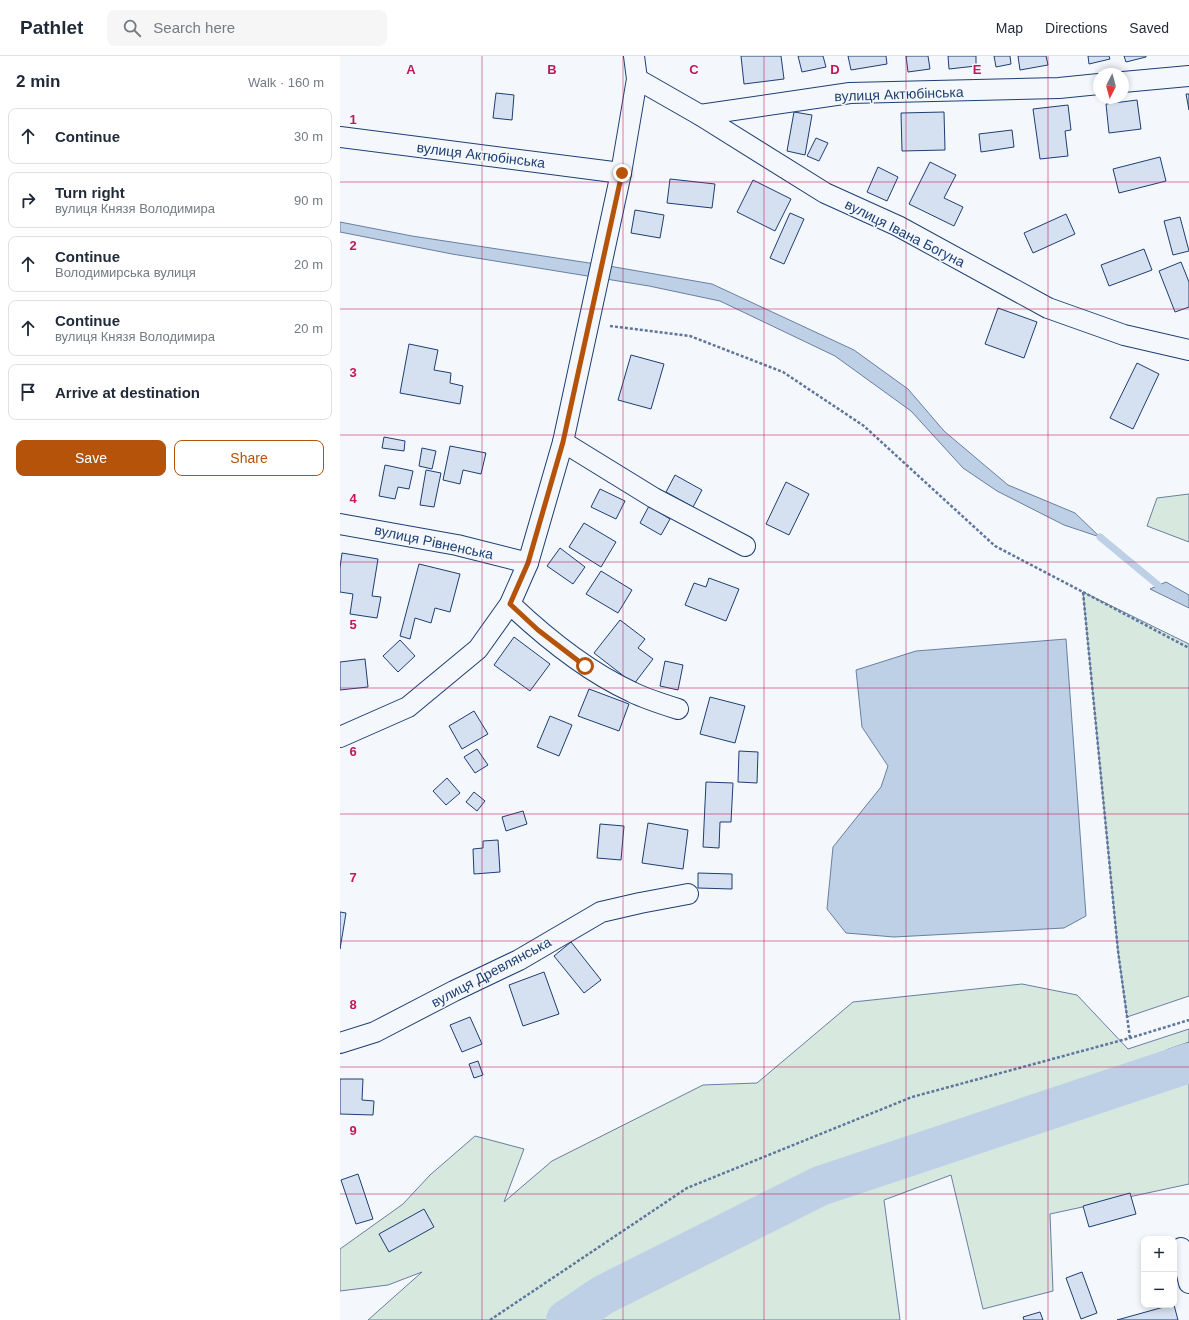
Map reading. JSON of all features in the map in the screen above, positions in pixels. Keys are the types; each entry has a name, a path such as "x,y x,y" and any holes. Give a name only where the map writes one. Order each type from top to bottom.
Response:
{"street":[{"path":"340,737 408,707 478,649 510,604 528,563 563,442 622,173 637,79 634,56"},
{"path":"1129,81 1189,76"},
{"name":"вулиця Івана Богуна","path":"637,79 700,115 825,193 898,226 1048,308 1124,335 1189,350"},
{"name":"вулиця Актюбінська","path":"700,115 850,93 1059,88 1093,85"},
{"name":"вулиця Актюбінська","path":"340,137 622,173"},
{"path":"563,442 654,498 745,546"},
{"name":"вулиця Рівненська","path":"340,524 457,545 528,563"},
{"path":"510,604 538,630 585,666 631,692 678,710"},
{"name":"вулиця Древлянська","path":"340,1043 375,1032 454,991 519,960 601,912 640,902 688,894"},
{"path":"1181,1248 1189,1283"}],"path":[{"path":"591,314 690,336 783,372 864,426 995,546 1189,648"},
{"path":"1083,592 1118,951 1130,1038"},
{"path":"490,1320 687,1188 912,1097 1130,1038 1189,1020"}],"shaded area":[{"path":"1189,494 1189,542 1147,526 1157,498"},
{"path":"1083,592 1189,644 1189,996 1127,1017 1118,951"},
{"path":"1022,984 1077,995 1128,1049 1189,1029 1189,1184 1050,1214 1053,1291 983,1309 951,1175 884,1200 900,1320 368,1320 422,1272 388,1285 340,1291 340,1249 403,1204 430,1175 475,1136 524,1149 504,1202 552,1161 703,1085 757,1083 853,1002"}],"water":[{"path":"340,222 412,236 609,266 712,284 854,350 908,389 944,431 1008,485 1075,513 1100,537 1064,525 997,491 963,468 911,411 835,356 720,301 649,286 452,254 340,232"},
{"path":"1166,582 1189,595 1189,608 1150,589"},
{"path":"1066,639 1086,916 1064,928 894,937 846,933 827,909 833,847 881,787 888,766 862,727 856,670 916,651"},
{"path":"1189,1042 1189,1063 1186,1064 1166,1050"}],"building":[{"path":"741,56 781,56 784,79 744,84"},
{"path":"798,56 823,56 826,67 802,72"},
{"path":"848,56 886,56 887,64 851,70"},
{"path":"906,56 928,56 930,69 908,72"},
{"path":"948,56 976,56 976,66 949,69"},
{"path":"994,56 1010,56 1011,64 996,67"},
{"path":"1018,56 1046,56 1048,65 1020,70"},
{"path":"1088,56 1109,56 1110,59 1089,64"},
{"path":"1124,56 1146,56 1146,57 1126,62"},
{"path":"496,93 514,95 512,120 493,118"},
{"path":"1186,94 1189,94 1189,110"},
{"path":"1137,100 1141,129 1109,133 1106,104 1129,104 1129,101"},
{"path":"1068,105 1071,130 1065,131 1068,156 1040,159 1033,109"},
{"path":"794,112 812,115 805,155 787,151"},
{"path":"944,112 945,150 902,151 901,113"},
{"path":"1012,130 1014,147 981,152 979,134"},
{"path":"816,138 828,143 819,161 807,156"},
{"path":"1160,157 1166,181 1119,193 1113,169"},
{"path":"930,162 956,175 944,198 963,207 954,226 909,204"},
{"path":"878,167 898,177 887,201 867,192"},
{"path":"670,179 715,184 712,208 667,203"},
{"path":"753,180 791,199 775,231 737,212"},
{"path":"635,210 664,215 660,238 631,233"},
{"path":"790,213 804,219 784,264 770,258"},
{"path":"1066,214 1075,234 1033,253 1024,233"},
{"path":"1180,217 1189,251 1173,255 1164,221"},
{"path":"1144,249 1152,270 1109,286 1101,265"},
{"path":"1181,262 1189,282 1189,307 1175,312 1159,271"},
{"path":"998,308 1037,322 1024,358 985,344"},
{"path":"409,344 438,350 434,370 451,373 450,383 463,386 460,404 400,393"},
{"path":"631,355 664,364 651,409 618,400"},
{"path":"1137,363 1159,374 1133,429 1110,418"},
{"path":"384,437 405,441 404,451 382,448"},
{"path":"450,446 486,453 481,474 463,470 460,484 443,480"},
{"path":"422,448 436,451 432,469 419,466"},
{"path":"385,465 413,471 409,489 398,487 395,499 379,496"},
{"path":"426,470 441,473 434,507 420,505"},
{"path":"675,475 702,490 693,507 666,492"},
{"path":"786,482 809,494 789,535 766,524"},
{"path":"600,489 625,501 616,519 591,507"},
{"path":"649,506 670,519 661,535 640,523"},
{"path":"584,523 616,542 601,567 569,547"},
{"path":"560,548 585,567 573,584 547,566"},
{"path":"342,553 378,559 372,596 381,597 377,618 350,614 353,594 340,592 340,568"},
{"path":"419,564 460,574 450,612 435,608 431,623 415,618 410,639 400,636"},
{"path":"601,571 632,590 618,613 586,594"},
{"path":"709,578 739,589 726,621 685,605 694,583 706,587"},
{"path":"620,620 645,639 638,648 653,659 634,684 594,653"},
{"path":"514,637 550,664 530,691 494,665"},
{"path":"400,640 415,656 398,672 383,656"},
{"path":"365,659 368,687 340,690 340,662"},
{"path":"665,661 683,665 678,690 660,686"},
{"path":"589,689 629,704 619,731 578,716"},
{"path":"710,697 745,706 735,743 700,734"},
{"path":"474,711 488,734 462,749 449,726"},
{"path":"550,716 572,725 559,756 537,747"},
{"path":"477,749 488,765 475,773 464,757"},
{"path":"739,751 758,752 757,783 738,782"},
{"path":"447,778 460,793 446,805 433,791"},
{"path":"706,782 733,783 731,822 720,822 719,848 703,847"},
{"path":"474,792 485,801 477,811 466,802"},
{"path":"523,811 527,824 506,831 502,817"},
{"path":"648,823 688,830 683,869 642,863"},
{"path":"600,824 624,826 621,860 597,858"},
{"path":"498,840 500,872 474,874 473,849 483,848 483,841"},
{"path":"698,873 732,874 732,889 698,888"},
{"path":"340,912 346,913 340,949"},
{"path":"571,942 601,980 584,993 554,956"},
{"path":"544,972 559,1014 523,1026 509,985"},
{"path":"470,1017 482,1044 462,1052 450,1025"},
{"path":"478,1061 483,1075 474,1078 469,1064"},
{"path":"340,1079 363,1079 362,1100 374,1101 373,1115 340,1114"},
{"path":"358,1174 373,1219 356,1224 341,1180"},
{"path":"1130,1193 1136,1214 1089,1227 1083,1206"},
{"path":"424,1209 434,1227 389,1252 379,1234"},
{"path":"1082,1272 1097,1313 1081,1319 1066,1278"},
{"path":"1160,1308 1175,1308 1178,1320 1117,1320"},
{"path":"1040,1312 1043,1320 1024,1320 1023,1317"}],"waterway":[{"path":"1100,537 1158,585"},
{"path":"566,1320 603,1295 820,1186 1189,1063"}],"route":[{"path":"585,666 538,630 510,604 528,563 563,442 622,173"}]}
